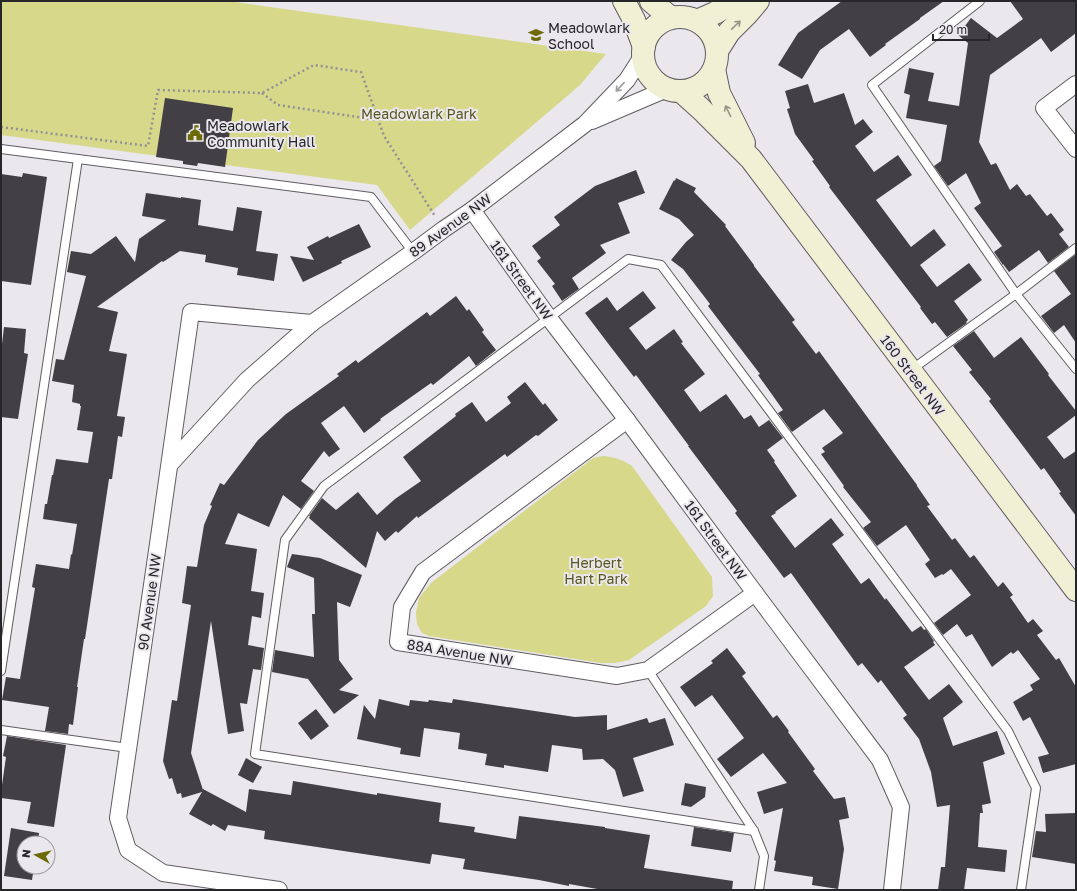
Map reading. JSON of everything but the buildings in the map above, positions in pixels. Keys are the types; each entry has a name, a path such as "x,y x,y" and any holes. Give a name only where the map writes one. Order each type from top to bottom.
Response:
{"street":[{"path":"624,1 634,20 643,51 645,66 650,76 657,84 674,90 691,90 708,78 729,32 758,1"},
{"path":"651,1 671,18"},
{"path":"697,21 715,13 735,1"},
{"path":"643,51 647,38 653,29 661,22 671,18 682,17 690,18 705,26 715,42 715,60"},
{"name":"89 Avenue NW","path":"171,463 247,380 312,323 472,210 585,124 627,80 643,51"},
{"name":"160 Street NW","path":"715,60 718,93 751,159"},
{"path":"1076,84 1044,108 1076,149"},
{"name":"89 Avenue NW","path":"585,124 674,90"},
{"name":"160 Street NW","path":"674,90 701,109 751,159 1076,590"},
{"name":"161 Street NW","path":"472,210 549,318 627,420 880,760 901,807 892,890"},
{"name":"90 Avenue NW","path":"279,890 163,873 128,850 118,818 171,463 191,312 312,323"},
{"name":"88A Avenue NW","path":"627,420 424,572 402,607 398,642 617,676 648,670 755,593"}],"lane":[{"path":"980,1 872,85 1016,294 1076,369"},
{"path":"1,149 371,197 413,252"},
{"path":"1,671 78,159"},
{"path":"910,370 1016,294 1076,248"},
{"path":"754,831 255,754 285,540 324,486 628,259 661,266 1008,731 1036,788 1021,890"},
{"path":"648,670 754,831 764,856 759,890"},
{"path":"1,730 128,748"}],"path":[{"path":"1,127 148,146 158,90 262,93 314,65 361,72 384,136 444,229"},
{"path":"262,93 278,105 378,120"}],"green space":[{"name":"Meadowlark Park","path":"1,1 228,1 606,54 580,85 410,230 377,185 1,135"},
{"name":"Herbert Hart Park","path":"603,456 619,459 632,466 712,577 713,596 706,606 629,660 615,663 601,663 429,636 422,633 417,624 416,613 419,598 431,583 593,458"}],"place":[{"name":"Meadowlark School","path":"536,35"},
{"name":"Meadowlark Community Hall","path":"195,133"}]}
